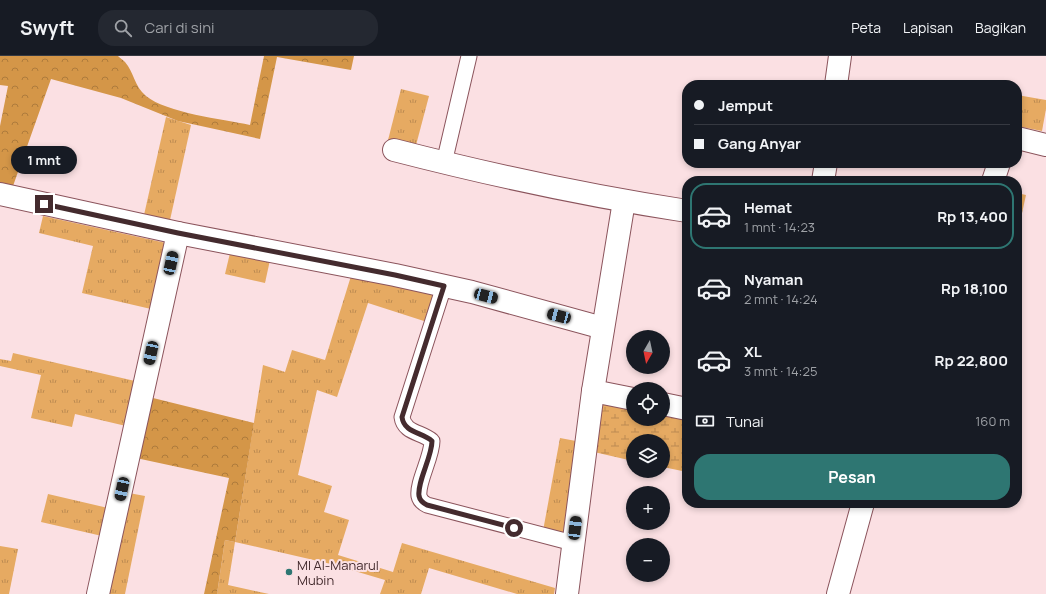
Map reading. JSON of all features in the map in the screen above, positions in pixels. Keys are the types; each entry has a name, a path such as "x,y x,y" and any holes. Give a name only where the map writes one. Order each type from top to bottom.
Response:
{"street":[{"path":"837,80 840,56"},
{"path":"1022,139 1046,145"},
{"path":"394,150 546,186 682,210"},
{"path":"0,194 178,233 395,275 472,292 603,328"},
{"path":"567,594 593,391 624,201"},
{"path":"98,594 178,233"},
{"path":"593,391 626,398"},
{"path":"670,405 682,408"},
{"path":"838,594 862,508"}],"lane":[{"path":"444,163 469,56"},
{"path":"444,286 402,417 406,427 432,441 431,450 419,490 419,497 423,503 427,505 573,543"}],"green space":[{"path":"0,56 118,56 128,66 142,92 155,102 181,111 250,125 264,56 354,56 351,70 277,57 260,139 178,121 121,98 51,79 13,186 0,183 0,126 8,86 0,85"},
{"path":"401,89 429,96 415,149 387,144"},
{"path":"1022,96 1046,100 1042,131 1022,127"},
{"path":"166,117 191,125 170,220 144,215"},
{"path":"1022,194 1026,195 1022,213"},
{"path":"43,216 166,243 151,309 82,293 93,246 39,233"},
{"path":"230,253 270,260 265,283 225,274"},
{"path":"351,276 437,293 427,322 368,303 337,397 317,390 298,475 332,486 324,512 349,520 338,555 393,572 402,543 555,588 554,594 517,594 429,568 421,594 380,594 385,580 331,564 235,542 263,365 285,372 292,350 325,360"},
{"path":"13,353 135,381 126,426 75,414 72,427 31,418 41,375 0,366 0,359 11,361"},
{"path":"149,397 254,423 235,542 225,540 217,594 204,594 229,478 136,458"},
{"path":"603,400 626,405 626,426 670,426 670,414 682,417 682,471 670,468 670,434 626,434 626,459 594,452"},
{"path":"560,438 576,441 563,534 543,531"},
{"path":"129,493 145,496 125,594 108,594"},
{"path":"48,494 108,508 102,536 41,522"},
{"path":"225,540 235,542 228,585 269,594 217,594"},
{"path":"0,546 18,549 9,594 0,594"}],"place":[{"name":"MI Al-Manarul Mubin","path":"289,572"}],"route":[{"path":"44,204 178,233 395,275 444,286 402,413 403,422 406,427 432,441 431,450 419,490 419,497 423,503 427,505 514,528"}]}
